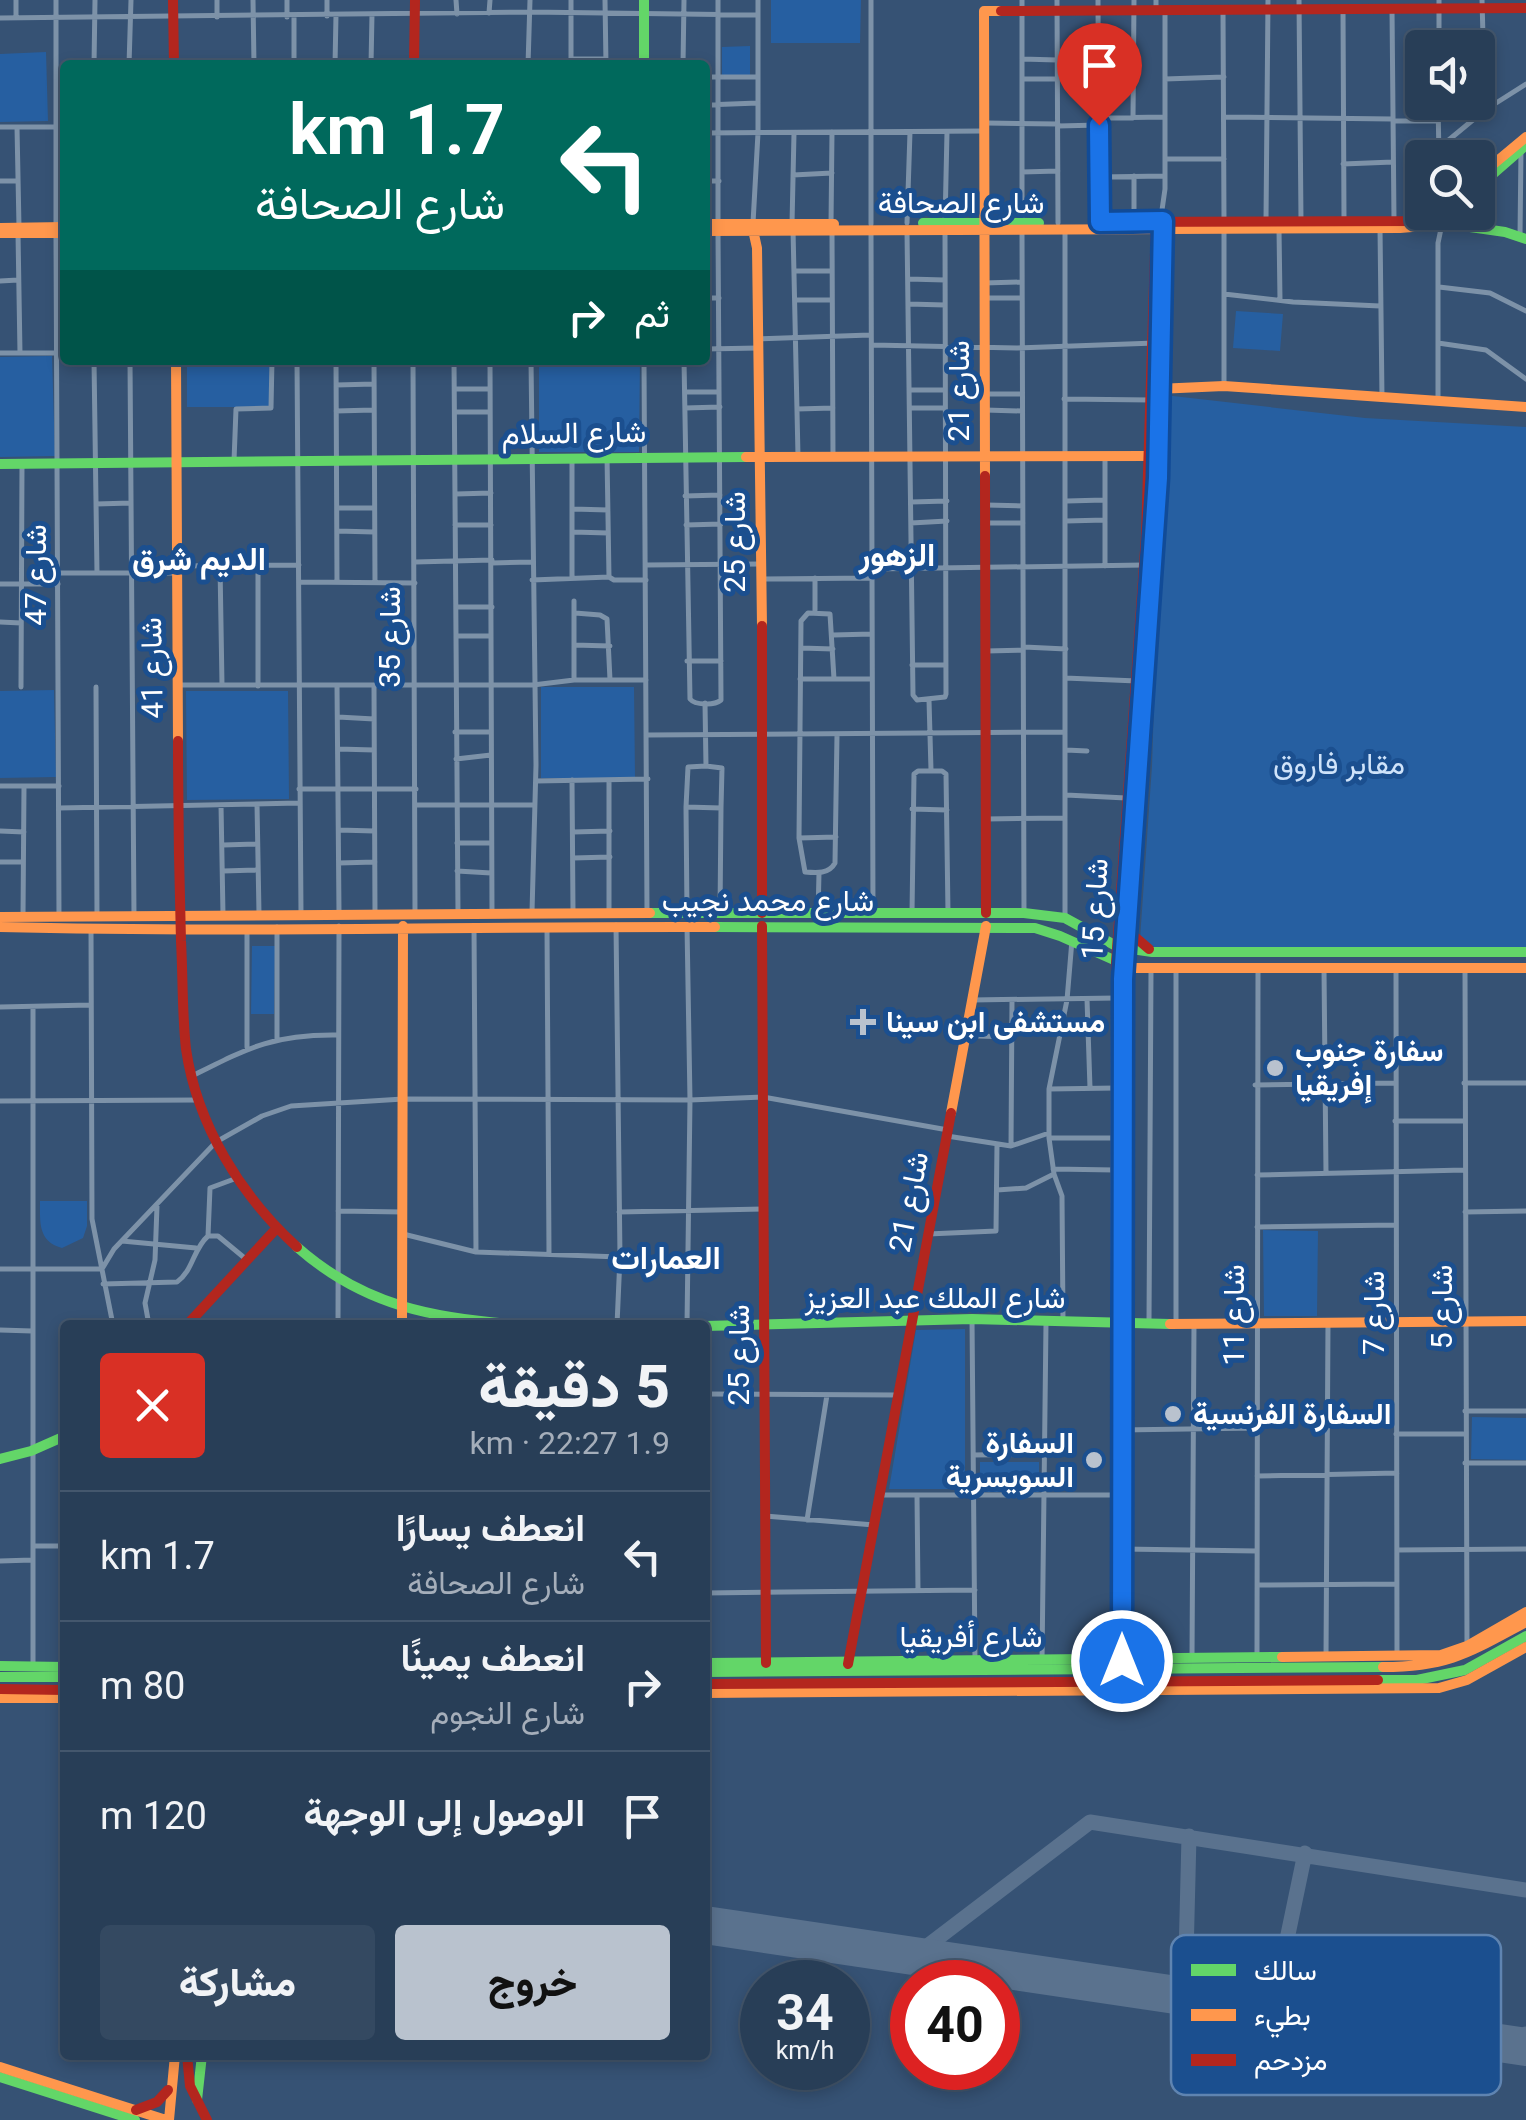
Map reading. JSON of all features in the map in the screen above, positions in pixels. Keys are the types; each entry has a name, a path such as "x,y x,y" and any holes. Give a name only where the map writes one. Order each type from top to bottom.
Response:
{"main road":[{"path":"174,0 174,60"},
{"path":"414,60 415,0"},
{"path":"644,0 644,60"},
{"path":"984,6 1209,5 1222,10 1249,5 1324,5 1344,9 1482,4 1526,8"},
{"name":"شارع 21","path":"984,6 986,912"},
{"path":"1495,165 1524,144"},
{"path":"1495,171 1524,144"},
{"name":"شارع الصحافة","path":"1224,224 1405,220"},
{"name":"شارع الصحافة","path":"710,227 1160,222"},
{"name":"شارع الصحافة","path":"1062,225 1160,222 1380,228 1405,223"},
{"name":"شارع 15","path":"1114,1669 1122,1549 1116,998 1122,948 1126,798 1141,681 1144,566 1160,394 1160,222"},
{"name":"شارع 25","path":"753,226 757,248 764,734 762,913"},
{"path":"0,230 60,230"},
{"path":"1495,230 1523,237"},
{"name":"شارع 41","path":"176,365 181,930"},
{"path":"1160,394 1224,386 1526,406"},
{"name":"شارع 15","path":"1123,927 1154,455"},
{"name":"شارع السلام","path":"0,464 572,456 1154,455"},
{"name":"شارع محمد نجيب","path":"0,917 1024,912 1066,918 1122,948 1152,952 1526,952"},
{"path":"402,1320 403,926"},
{"name":"شارع 25","path":"762,926 766,1664"},
{"name":"شارع 21","path":"848,1664 986,926"},
{"name":"شارع محمد نجيب","path":"0,927 1036,927 1094,951 1120,972"},
{"path":"1091,934 1123,927 1152,952"},
{"path":"181,930 185,1029 192,1076 216,1142 237,1178 276,1230 338,1277 401,1307 453,1320"},
{"path":"1410,969 1403,959 1411,953"},
{"path":"1376,954 1387,957 1379,969"},
{"path":"1120,972 1526,968"},
{"name":"شارع 15","path":"1120,972 1116,1138 1120,1170"},
{"path":"192,1320 276,1230"},
{"name":"شارع الملك عبد العزيز","path":"710,1326 972,1320 1194,1324 1526,1321"},
{"name":"شارع 15","path":"1114,1669 1120,1430"},
{"path":"0,1459 60,1438"},
{"name":"شارع أفريقيا","path":"710,1684 1114,1669 1192,1659 1440,1655 1467,1646 1526,1612"},
{"name":"شارع أفريقيا","path":"1133,1676 1432,1666 1460,1658 1526,1622"},
{"name":"شارع أفريقيا","path":"710,1672 1042,1661 1114,1669 1133,1676 1417,1680 1466,1675 1526,1636"},
{"name":"شارع أفريقيا","path":"710,1694 1438,1688 1526,1647"},
{"name":"شارع أفريقيا","path":"710,1664 1114,1669"},
{"path":"0,1666 60,1666"},
{"path":"0,1676 60,1677"},
{"path":"0,1688 60,1690"},
{"path":"0,1698 60,1698"},
{"path":"0,2078 168,2120 174,2060"},
{"path":"187,2060 190,2086 207,2120"},
{"path":"197,2100 201,2060"},
{"path":"0,2067 136,2115"},
{"path":"136,2115 160,2100 170,2086"}],"street":[{"path":"16,0 16,18"},
{"name":"شارع 47","path":"56,0 55,126 60,213"},
{"path":"94,0 94,60"},
{"path":"130,0 130,60"},
{"path":"217,0 217,18"},
{"path":"254,0 254,60"},
{"path":"287,0 294,60"},
{"path":"327,0 327,16"},
{"path":"456,0 456,14"},
{"path":"489,13 490,0"},
{"path":"528,60 530,0"},
{"path":"571,0 571,60"},
{"path":"605,0 606,60"},
{"path":"683,60 684,0"},
{"path":"684,365 690,701 706,704 721,700 718,0"},
{"name":"شارع 25","path":"753,226 758,0"},
{"path":"871,0 873,912"},
{"path":"1439,4 1439,30"},
{"path":"1482,4 1483,30"},
{"path":"1022,5 1024,912"},
{"path":"1057,5 1066,501 1066,918"},
{"path":"1098,5 1100,222"},
{"path":"1133,118 1134,5"},
{"path":"1266,220 1268,5"},
{"path":"1299,5 1300,220"},
{"path":"1385,6 1393,120 1394,220"},
{"path":"1159,7 1165,79 1165,176 1160,222"},
{"path":"1344,9 1344,220"},
{"path":"1222,10 1224,386"},
{"path":"0,18 528,12 758,14"},
{"path":"371,60 372,14"},
{"path":"335,60 336,15"},
{"path":"1022,59 1057,60"},
{"path":"710,77 758,77"},
{"path":"1165,79 1224,77"},
{"path":"1022,78 1057,78"},
{"path":"1495,104 1526,84"},
{"path":"710,105 758,103"},
{"path":"710,132 947,132 1165,117"},
{"path":"1224,117 1405,120"},
{"path":"55,118 60,118"},
{"path":"1438,120 1439,140"},
{"path":"1449,140 1473,120"},
{"path":"0,127 55,126"},
{"path":"17,127 20,352"},
{"path":"832,132 833,457"},
{"path":"910,132 907,226 912,665 914,698 929,700 945,698 947,132"},
{"path":"794,133 798,458"},
{"path":"1523,237 1524,144"},
{"path":"1165,159 1224,159"},
{"path":"1343,164 1394,162"},
{"path":"1022,172 1058,171"},
{"path":"793,176 832,173"},
{"path":"1134,176 1134,222"},
{"path":"1099,177 1165,176"},
{"path":"0,181 18,181"},
{"path":"710,181 718,181"},
{"path":"1279,224 1280,300"},
{"path":"1380,228 1382,398"},
{"path":"1438,401 1439,230"},
{"name":"شارع 47","path":"59,916 56,353 60,255"},
{"path":"794,272 831,272"},
{"path":"0,281 18,280"},
{"path":"908,280 945,280"},
{"path":"710,281 718,281"},
{"path":"984,283 1021,282"},
{"path":"1439,287 1490,294 1526,310"},
{"path":"1224,294 1380,306"},
{"path":"710,298 718,298"},
{"path":"984,298 1021,298"},
{"path":"795,300 831,300"},
{"path":"908,304 945,305"},
{"path":"710,349 796,337 872,336"},
{"path":"872,345 1022,348 1158,342"},
{"path":"1438,343 1486,350 1526,379"},
{"path":"0,353 60,353"},
{"path":"94,365 97,573"},
{"path":"130,365 134,916"},
{"path":"234,461 236,410 271,407 272,365"},
{"path":"297,365 301,914"},
{"path":"336,365 337,582"},
{"path":"374,365 375,583"},
{"name":"شارع 35","path":"413,365 415,914"},
{"path":"454,365 458,913"},
{"path":"490,365 492,912"},
{"path":"531,365 535,781 532,912"},
{"path":"644,365 647,913"},
{"path":"336,385 374,384"},
{"path":"454,389 490,389"},
{"path":"909,390 946,390"},
{"path":"684,392 720,392"},
{"path":"985,394 1022,394"},
{"path":"1064,399 1160,394"},
{"path":"685,408 720,407"},
{"path":"797,409 833,408"},
{"path":"910,408 946,408"},
{"path":"336,410 374,410"},
{"path":"985,410 1022,412"},
{"path":"454,412 490,412"},
{"path":"572,456 572,578"},
{"path":"607,456 608,577"},
{"path":"1106,456 1106,566"},
{"path":"21,687 22,464"},
{"path":"456,494 491,493"},
{"path":"686,496 720,494"},
{"path":"1066,501 1104,500"},
{"path":"911,502 947,501"},
{"path":"96,504 131,503"},
{"path":"985,505 1023,506"},
{"path":"337,508 374,508"},
{"path":"574,509 608,510"},
{"path":"1066,521 1104,520"},
{"path":"911,523 947,522"},
{"path":"985,523 1023,523"},
{"path":"686,525 720,524"},
{"path":"456,525 491,525"},
{"path":"337,532 375,532"},
{"path":"573,532 608,533"},
{"path":"415,562 532,562"},
{"path":"646,565 760,564"},
{"path":"220,565 222,686"},
{"path":"258,565 258,686"},
{"path":"58,574 298,565"},
{"path":"872,568 1144,566"},
{"path":"760,578 872,578"},
{"path":"815,578 816,612"},
{"path":"532,580 646,580"},
{"path":"299,582 415,582"},
{"path":"0,584 58,584"},
{"path":"574,600 574,680"},
{"path":"456,607 492,606"},
{"path":"834,679 830,614 816,612 803,616 799,838 804,870 819,873 831,870 836,863 836,735"},
{"path":"575,613 604,616 610,646 610,680"},
{"path":"0,622 21,623"},
{"path":"833,635 872,634"},
{"path":"456,636 492,636"},
{"path":"574,645 610,646"},
{"path":"800,648 833,649"},
{"path":"986,651 1066,648"},
{"path":"688,662 721,660"},
{"path":"912,665 946,665"},
{"path":"1065,678 1141,681"},
{"path":"800,679 871,679"},
{"path":"178,685 533,685 574,680 646,680"},
{"path":"337,685 339,914"},
{"path":"374,686 374,913"},
{"path":"96,687 98,916"},
{"path":"929,700 931,770"},
{"path":"706,704 706,766"},
{"path":"338,717 374,719"},
{"path":"455,732 490,732"},
{"path":"648,735 1066,732"},
{"path":"338,749 374,750"},
{"path":"1066,750 1088,751"},
{"path":"456,759 491,755"},
{"path":"687,913 688,767 721,766 720,913"},
{"path":"912,913 915,771 931,770 946,774 948,913"},
{"path":"535,781 648,778"},
{"path":"572,780 573,913"},
{"path":"608,780 609,912"},
{"path":"0,786 59,786"},
{"path":"22,916 24,786"},
{"path":"299,789 416,789"},
{"path":"1066,796 1126,798"},
{"path":"256,804 260,914"},
{"path":"59,808 300,804"},
{"path":"221,805 223,915"},
{"path":"416,805 534,805"},
{"path":"686,807 721,808"},
{"path":"912,809 947,810"},
{"path":"986,819 1065,818"},
{"path":"339,830 374,831"},
{"path":"0,831 24,832"},
{"path":"572,832 610,832"},
{"path":"799,838 836,837"},
{"path":"457,843 491,843"},
{"path":"223,845 258,844"},
{"path":"573,858 610,856"},
{"path":"0,862 23,862"},
{"path":"339,863 375,862"},
{"path":"223,871 258,870"},
{"path":"457,871 491,873"},
{"path":"818,915 819,873"},
{"path":"762,913 762,926"},
{"path":"338,1320 339,926"},
{"path":"474,926 476,1252"},
{"path":"547,926 549,1254"},
{"path":"616,926 617,1320"},
{"path":"686,1320 690,1100 687,926"},
{"path":"276,927 276,1039"},
{"path":"91,928 92,1219 111,1320"},
{"path":"247,928 248,1047"},
{"path":"1063,1321 1062,1196 1049,1136 1048,1088 1067,1000 1072,940"},
{"name":"شارع 7","path":"1396,968 1397,1658"},
{"path":"1324,969 1326,1173"},
{"name":"شارع 5","path":"1466,969 1467,1646"},
{"path":"1148,970 1150,1323"},
{"name":"شارع 11","path":"1257,1659 1258,971"},
{"path":"1176,972 1176,1323"},
{"path":"972,1000 1116,998"},
{"path":"1087,999 1090,1088"},
{"path":"1012,1000 1012,1146"},
{"path":"0,1007 90,1005"},
{"path":"33,1007 33,1666"},
{"path":"192,1076 248,1047 276,1039 338,1035"},
{"path":"978,1036 1012,1037"},
{"path":"1256,1085 1395,1083"},
{"path":"1464,1083 1526,1083"},
{"path":"1048,1088 1119,1092"},
{"path":"102,1269 122,1241 216,1142 275,1110 338,1103 476,1098 763,1097 1012,1146 1049,1136 1116,1138"},
{"path":"0,1101 198,1100"},
{"path":"1395,1120 1465,1121"},
{"path":"928,1234 992,1233 998,1226 997,1144"},
{"path":"998,1190 1026,1188 1054,1172 1120,1170"},
{"path":"1258,1175 1465,1170"},
{"path":"103,1284 151,1284 182,1279 196,1248 208,1236 210,1188 237,1178"},
{"path":"148,1320 145,1303 156,1246 157,1204"},
{"path":"619,1212 764,1210"},
{"path":"338,1211 403,1212"},
{"path":"1465,1212 1526,1211"},
{"path":"1257,1227 1396,1226"},
{"path":"403,1234 476,1252 620,1256"},
{"path":"208,1236 218,1236 247,1260"},
{"path":"122,1241 196,1248"},
{"path":"0,1269 102,1269"},
{"path":"972,1320 976,1662"},
{"path":"1042,1661 1046,1320"},
{"path":"1326,1658 1328,1322"},
{"path":"1192,1659 1194,1324"},
{"path":"0,1330 32,1331"},
{"path":"710,1394 898,1395"},
{"path":"808,1520 827,1395"},
{"path":"1465,1411 1526,1411"},
{"path":"1120,1430 1256,1428"},
{"path":"1396,1434 1465,1434"},
{"path":"973,1455 1044,1454"},
{"path":"1465,1464 1526,1463"},
{"path":"1257,1476 1397,1473"},
{"path":"879,1495 1117,1494"},
{"path":"917,1495 918,1591"},
{"path":"765,1516 874,1525"},
{"path":"32,1546 60,1546"},
{"path":"1122,1549 1257,1551"},
{"path":"1397,1550 1526,1549"},
{"path":"0,1560 32,1560"},
{"path":"1259,1585 1397,1584"},
{"path":"710,1592 975,1590"}],"green space":[{"path":"771,0 861,0 860,43 771,43"},
{"path":"750,46 750,76 722,76 722,47"},
{"path":"46,52 48,121 0,122 0,54"},
{"path":"1236,311 1283,314 1280,351 1233,348"},
{"path":"52,356 55,456 0,457 0,357"},
{"path":"187,365 270,365 271,407 187,407"},
{"path":"539,365 640,365 639,452 539,452"},
{"name":"مقابر فاروق","path":"1164,395 1365,418 1526,427 1526,952 1159,950 1140,939 1152,766"},
{"path":"541,687 634,687 635,778 541,778"},
{"path":"54,690 56,777 0,778 0,691"},
{"path":"186,691 288,691 289,799 187,800"},
{"path":"252,946 275,946 274,1014 251,1014"},
{"path":"40,1201 87,1201 83,1238 62,1248 48,1241 41,1224"},
{"path":"1263,1230 1318,1231 1317,1316 1264,1316"},
{"path":"965,1329 965,1489 889,1489 916,1330"},
{"path":"1472,1417 1526,1418 1526,1460 1471,1459"},
{"path":"980,1462 1039,1462 1039,1492 980,1492"}],"taxiway":[{"path":"913,1957 1090,1822 1526,1890"},
{"path":"1187,1935 1189,1836"},
{"path":"1288,1935 1305,1853"},
{"path":"1511,2045 1526,2034"}],"runway":[{"path":"710,1926 1171,1994"},
{"path":"1501,2043 1526,2047"}],"traffic: fast":[{"path":"644,0 644,60"},
{"path":"1495,172 1526,145"},
{"path":"923,223 1039,223"},
{"path":"1491,230 1526,239"},
{"path":"0,464 746,457"},
{"path":"650,913 1024,913 1065,918 1118,947 1152,952 1526,952"},
{"path":"715,927 1035,928 1132,968"},
{"path":"297,1247 349,1284 376,1296 431,1314 472,1320"},
{"path":"710,1326 972,1319 1170,1324"},
{"path":"0,1459 60,1438"},
{"path":"1121,1661 1122,1611"},
{"path":"1378,1680 1417,1680 1465,1670 1526,1636"},
{"path":"710,1663 1282,1657"},
{"path":"0,1666 60,1667"},
{"path":"710,1672 1383,1667"},
{"path":"0,1677 60,1677"},
{"path":"197,2100 201,2060"},
{"path":"0,2077 135,2120"}],"traffic: slow":[{"path":"985,476 984,11 1001,11"},
{"path":"1495,163 1526,137"},
{"path":"1136,798 1158,478 1163,221"},
{"path":"710,224 834,224"},
{"path":"0,228 60,227"},
{"path":"710,231 1405,228"},
{"path":"753,230 757,248 762,626"},
{"path":"0,233 60,233"},
{"path":"176,365 178,741"},
{"path":"1157,389 1224,386 1526,407"},
{"path":"746,457 1150,456"},
{"path":"0,917 650,913"},
{"path":"402,1320 403,926"},
{"path":"951,1113 986,926"},
{"path":"0,927 715,927"},
{"path":"1132,968 1526,968"},
{"path":"1115,1661 1116,1005"},
{"path":"1170,1324 1526,1321"},
{"path":"1282,1657 1441,1655 1467,1646 1526,1612"},
{"path":"1383,1667 1425,1664 1458,1656 1526,1622"},
{"path":"710,1693 1439,1688 1467,1680 1526,1647"},
{"path":"0,1698 60,1698"},
{"path":"169,2120 175,2060"},
{"path":"0,2067 166,2120"}],"traffic: jam":[{"path":"173,0 174,60"},
{"path":"414,60 415,0"},
{"path":"1001,11 1526,8"},
{"path":"1116,1005 1146,536 1156,221"},
{"path":"1108,222 1405,221"},
{"path":"985,476 986,913"},
{"path":"762,626 762,913"},
{"path":"178,741 183,1008 192,1077 211,1132 240,1182 297,1247"},
{"path":"1122,1427 1123,979 1136,798"},
{"path":"762,926 766,1663"},
{"path":"1128,931 1149,949"},
{"path":"848,1664 951,1113"},
{"path":"192,1320 275,1230"},
{"path":"710,1684 1378,1680"},
{"path":"0,1689 60,1690"},
{"path":"187,2060 190,2086 207,2120"},
{"path":"136,2110 157,2102 168,2090"}],"place":[{"name":"مستشفى ابن سينا","path":"863,1022"},
{"name":"سفارة جنوب إفريقيا","path":"1275,1068"},
{"name":"السفارة الفرنسية","path":"1173,1414"},
{"name":"السفارة السويسرية","path":"1094,1460"}],"district":[{"name":"الزهور","path":"897,555"},
{"name":"الديم شرق","path":"199,559"},
{"name":"العمارات","path":"666,1258"}],"route":[{"path":"1099,125 1100,222 1163,221 1162,364 1153,576 1123,979 1122,1661"}]}
